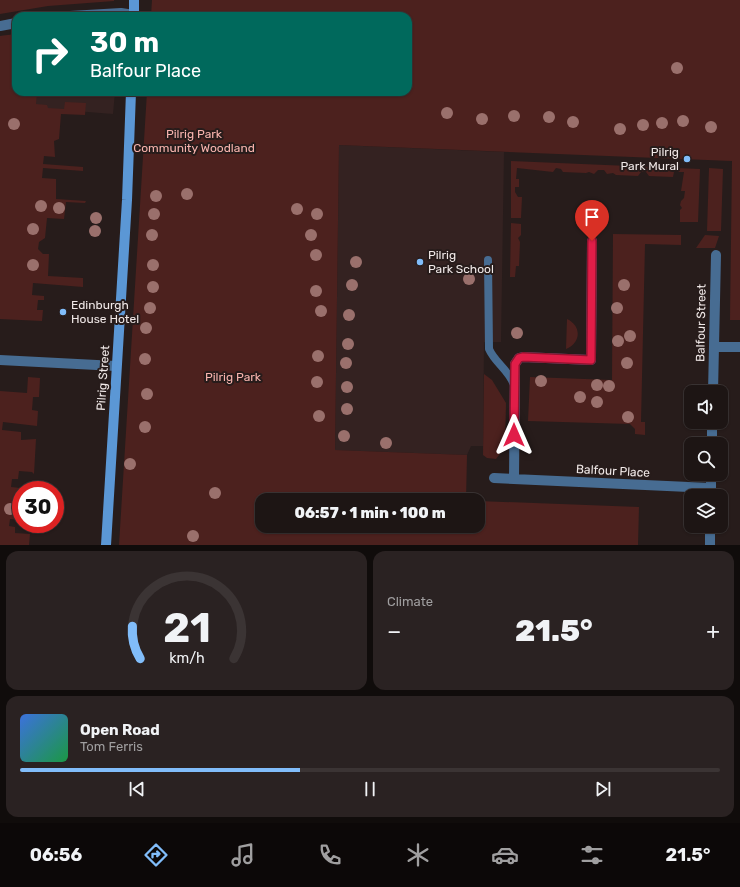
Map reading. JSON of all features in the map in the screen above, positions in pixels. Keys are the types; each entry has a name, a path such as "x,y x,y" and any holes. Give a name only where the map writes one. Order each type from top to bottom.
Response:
{"street":[{"path":"134,0 134,12"},
{"path":"0,26 12,24"},
{"name":"Pilrig Street","path":"106,545 127,200 131,96"},
{"path":"514,480 515,364 521,358 591,360 592,241"},
{"name":"Balfour Street","path":"713,385 716,255"},
{"path":"714,346 740,347"},
{"path":"0,360 116,366"},
{"name":"Balfour Place","path":"494,478 684,490"},
{"path":"710,533 710,545"}],"lane":[{"path":"488,260 489,349 496,361 510,377 515,390"}],"shaded area":[{"path":"12,34 12,96 115,96 113,114 0,105 0,36"},
{"name":"Pilrig Park School","path":"339,145 504,152 501,342 484,342 483,446 471,446 467,455 335,450"}],"green space":[{"path":"0,0 114,1 48,6 0,14"},
{"name":"Pilrig Park","path":"152,0 740,0 740,320 730,320 732,161 339,145 335,450 467,455 466,493 255,493 255,533 485,533 485,501 639,507 638,545 119,545 147,96 412,96 412,12 151,12"},
{"path":"12,34 12,96 37,96 36,104 47,105 48,108 64,109 65,102 86,103 85,115 61,114 59,139 54,141 55,157 44,156 43,164 83,167 83,171 43,168 42,178 56,179 56,199 86,201 85,203 66,202 64,219 47,218 45,238 39,242 38,249 43,254 49,254 48,276 83,278 83,287 33,283 32,295 44,296 44,300 38,300 37,310 43,310 42,321 0,319 0,36"},
{"path":"511,161 700,169 698,222 680,222 680,210 682,208 680,205 684,198 685,191 681,191 684,172 674,172 673,177 649,176 646,172 641,172 638,176 616,175 613,173 607,174 604,170 598,170 594,174 589,172 563,172 561,169 556,168 553,172 517,168 516,179 519,179 519,187 515,187 515,192 518,197 522,197 521,218 511,218"},
{"path":"709,168 723,169 721,231 707,231"},
{"path":"511,223 521,224 521,235 518,238 520,242 519,266 516,266 515,277 510,277"},
{"path":"613,234 681,235 681,245 645,244 641,422 645,422 645,435 635,434 635,429 630,424 528,421 530,377 612,380"},
{"path":"705,235 719,236 715,248 696,248"},
{"path":"567,319 575,326 578,334 575,343 566,349"},
{"path":"484,374 492,380 506,403 505,447 496,459 487,458 483,455"},
{"path":"28,377 40,378 39,397 33,397 32,410 38,411 37,426 3,422 2,430 21,432 21,440 36,439 34,474 32,472 19,471 18,479 12,479 11,487 12,519 10,519 9,526 12,526 12,533 30,534 29,545 0,545 0,391 27,393"}],"place":[{"name":"Pilrig Park Mural","path":"687,159"},
{"name":"Pilrig Park School","path":"420,262"},
{"name":"Edinburgh House Hotel","path":"63,312"}],"route":[{"path":"514,435 516,360 523,357 591,360 592,241"}],"park label":[{"name":"Pilrig Park Community Woodland","path":"194,141"}]}
